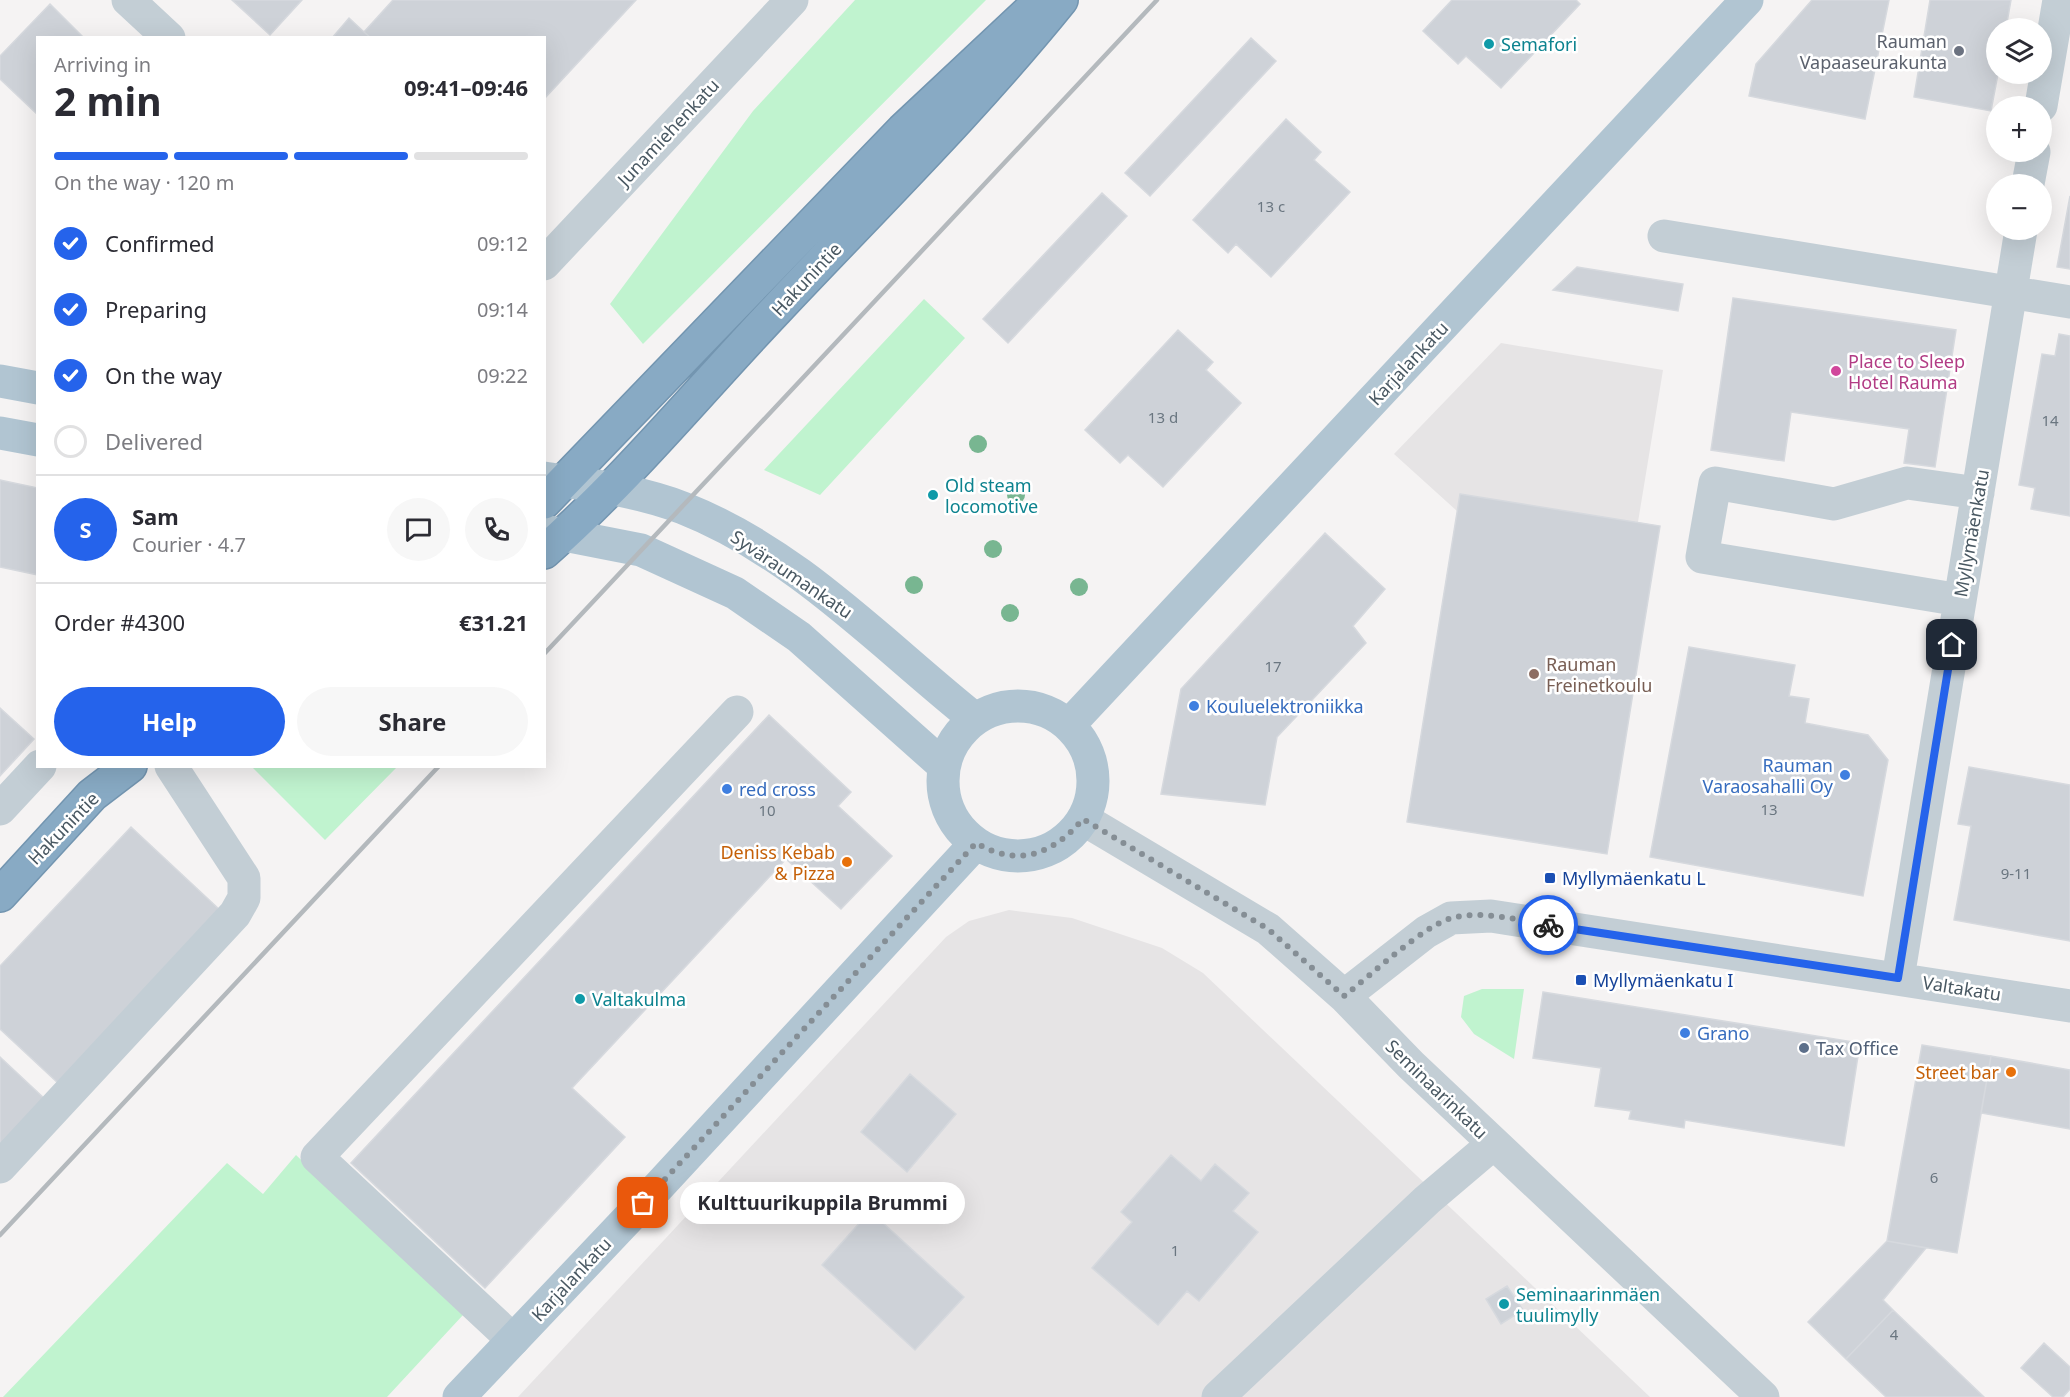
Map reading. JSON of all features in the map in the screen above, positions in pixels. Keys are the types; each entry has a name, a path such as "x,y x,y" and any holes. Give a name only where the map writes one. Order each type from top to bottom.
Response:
{"highway":[{"name":"Hakunintie","path":"552,487 903,130 1012,26 1044,0"},
{"name":"Hakunintie","path":"551,540 611,489 971,104 1061,0"},
{"name":"Hakunintie","path":"0,895 92,795 127,768"}],"main road":[{"name":"Karjalankatu","path":"1069,725 1747,0"},
{"path":"0,381 36,388"},
{"path":"0,433 36,440"},
{"name":"Syväraumankatu","path":"552,487 611,489 682,507 745,537 836,600 975,719"},
{"path":"551,540 641,550 735,593 799,637 944,766"},
{"path":"1005,706 1027,706 1048,712 1069,725 1085,747 1093,773 1091,799 1083,819 1067,837 1043,852 1018,856 1002,854 976,843 956,824 944,796 944,766 951,747 964,728 975,719 1005,706"},
{"name":"Karjalankatu","path":"459,1397 976,843"}],"street":[{"path":"128,0 167,36"},
{"name":"Junamiehenkatu","path":"546,262 792,0"},
{"path":"2043,96 2059,0"},
{"path":"1664,236 2070,302"},
{"name":"Myllymäenkatu","path":"1898,978 2019,240"},
{"path":"1960,600 1702,557 1715,483 1834,504 1907,483 1978,493"},
{"path":"513,1340 317,1157 737,712"},
{"path":"0,809 38,768"},
{"path":"0,1167 235,914 244,898 244,878 172,768"},
{"name":"Seminaarinkatu","path":"1083,819 1268,929 1344,996 1493,1144 1763,1397"},
{"name":"Valtakatu","path":"1344,996 1426,932 1451,918 1491,916 2070,1006"},
{"path":"1218,1397 1451,1178 1493,1144"}],"shaded area":[{"name":"Rauman Freinetkoulu","path":"1501,343 1663,370 1638,522 1660,526 1607,854 1407,822 1457,511 1394,454"},
{"path":"1009,910 1072,918 1162,948 1203,973 1650,1397 518,1397 946,937 969,921"}],"green space":[{"path":"855,0 986,0 643,344 610,304 753,111"},
{"path":"924,299 965,338 820,495 764,470"},
{"path":"253,768 396,768 325,840"},
{"path":"1482,989 1524,989 1514,1059 1474,1034 1461,1017 1464,996"},
{"path":"296,1155 463,1315 387,1397 3,1397 227,1163 263,1194"}],"building":[{"path":"232,0 302,0 270,35"},
{"path":"393,0 636,0 546,97 546,36 369,36 364,32"},
{"name":"Semafori","path":"1452,0 1576,0 1580,4 1501,88 1466,56 1458,64 1423,31"},
{"path":"1812,0 1889,0 1865,119 1749,96 1756,64"},
{"name":"Rauman Vapaaseurakunta","path":"1930,0 2011,0 2008,18 1986,18 1986,84 1996,84 1994,96 1986,96 1986,110 1914,97"},
{"path":"50,4 82,36 36,36 36,113 0,79 0,56"},
{"path":"349,18 369,36 334,36"},
{"path":"1251,38 1276,61 1150,196 1125,173"},
{"path":"1286,119 1321,152 1314,160 1350,192 1271,277 1236,244 1228,253 1193,220"},
{"path":"1102,193 1127,216 1008,343 983,319"},
{"path":"2070,196 2070,269 2057,267"},
{"path":"1577,267 1683,284 1678,311 1553,290"},
{"name":"Place to Sleep Hotel Rauma","path":"1733,298 1956,330 1935,467 1904,463 1909,429 1791,412 1784,461 1711,450"},
{"path":"1178,330 1213,362 1206,370 1241,403 1163,487 1128,455 1120,463 1085,430"},
{"path":"2059,334 2070,336 2070,516 2031,509 2035,488 2019,485 2042,354 2055,356"},
{"path":"0,480 36,488 36,575 0,567"},
{"name":"Rauman Freinetkoulu","path":"1460,494 1660,526 1607,854 1407,822"},
{"path":"1325,533 1385,589 1353,626 1366,643 1277,737 1265,805 1161,794 1181,689"},
{"path":"1689,647 1795,665 1789,696 1809,699 1805,723 1868,735 1888,760 1863,896 1650,857"},
{"path":"0,708 34,739 0,776"},
{"name":"Valtakulma","path":"769,715 851,792 838,806 892,856 841,909 786,859 572,1088 625,1137 485,1288 351,1163"},
{"path":"1969,767 2070,785 2070,941 1954,920 1971,826 1958,824"},
{"path":"131,827 221,911 59,1084 0,1029 0,966"},
{"path":"1543,992 1860,1043 1844,1146 1685,1120 1684,1128 1629,1119 1631,1111 1595,1106 1601,1068 1533,1058"},
{"path":"1922,1045 1991,1056 1957,1253 1887,1241"},
{"path":"1991,1056 2070,1070 2070,1129 1981,1113"},
{"path":"0,1057 46,1100 0,1150"},
{"path":"910,1074 956,1114 907,1172 861,1132"},
{"path":"1171,1155 1201,1181 1215,1164 1249,1193 1233,1211 1258,1232 1199,1301 1187,1291 1158,1325 1092,1268 1132,1222 1121,1212"},
{"path":"870,1211 964,1297 915,1350 822,1265"},
{"path":"1887,1241 1926,1248 1883,1300 1893,1310 1846,1359 1808,1322"},
{"name":"Seminaarinmäen tuulimylly","path":"1507,1286 1523,1310 1501,1324 1486,1299"},
{"path":"1893,1310 1984,1397 1886,1397 1846,1359"},
{"path":"2044,1343 2070,1367 2070,1389 2063,1397 2053,1397 2021,1368"}],"railway":[{"path":"546,652 1157,0"},
{"path":"0,1235 437,768"}],"way so far":[{"path":"643,1203 976,843 987,850 1002,854 1018,856 1043,852 1056,846 1067,837 1083,819 1268,929 1344,996 1426,932 1451,918 1491,916 1548,925"}],"place":[{"name":"Semafori","path":"1489,44"},
{"name":"Rauman Vapaaseurakunta","path":"1959,51"},
{"name":"Place to Sleep Hotel Rauma","path":"1836,371"},
{"name":"Old steam locomotive","path":"933,495"},
{"name":"Rauman Freinetkoulu","path":"1534,674"},
{"name":"Kouluelektroniikka","path":"1194,706"},
{"name":"Rauman Varaosahalli Oy","path":"1845,775"},
{"name":"red cross","path":"727,789"},
{"name":"Deniss Kebab & Pizza","path":"847,862"},
{"name":"Myllymäenkatu L","path":"1550,878"},
{"name":"Myllymäenkatu I","path":"1581,980"},
{"name":"Valtakulma","path":"580,999"},
{"name":"Grano","path":"1685,1033"},
{"name":"Tax Office","path":"1804,1048"},
{"name":"Street bar","path":"2011,1072"},
{"name":"Kulttuurikuppila Brummi","path":"643,1203"},
{"name":"Seminaarinmäen tuulimylly","path":"1504,1304"}],"route":[{"path":"1548,925 1898,978 1952,645"}]}
